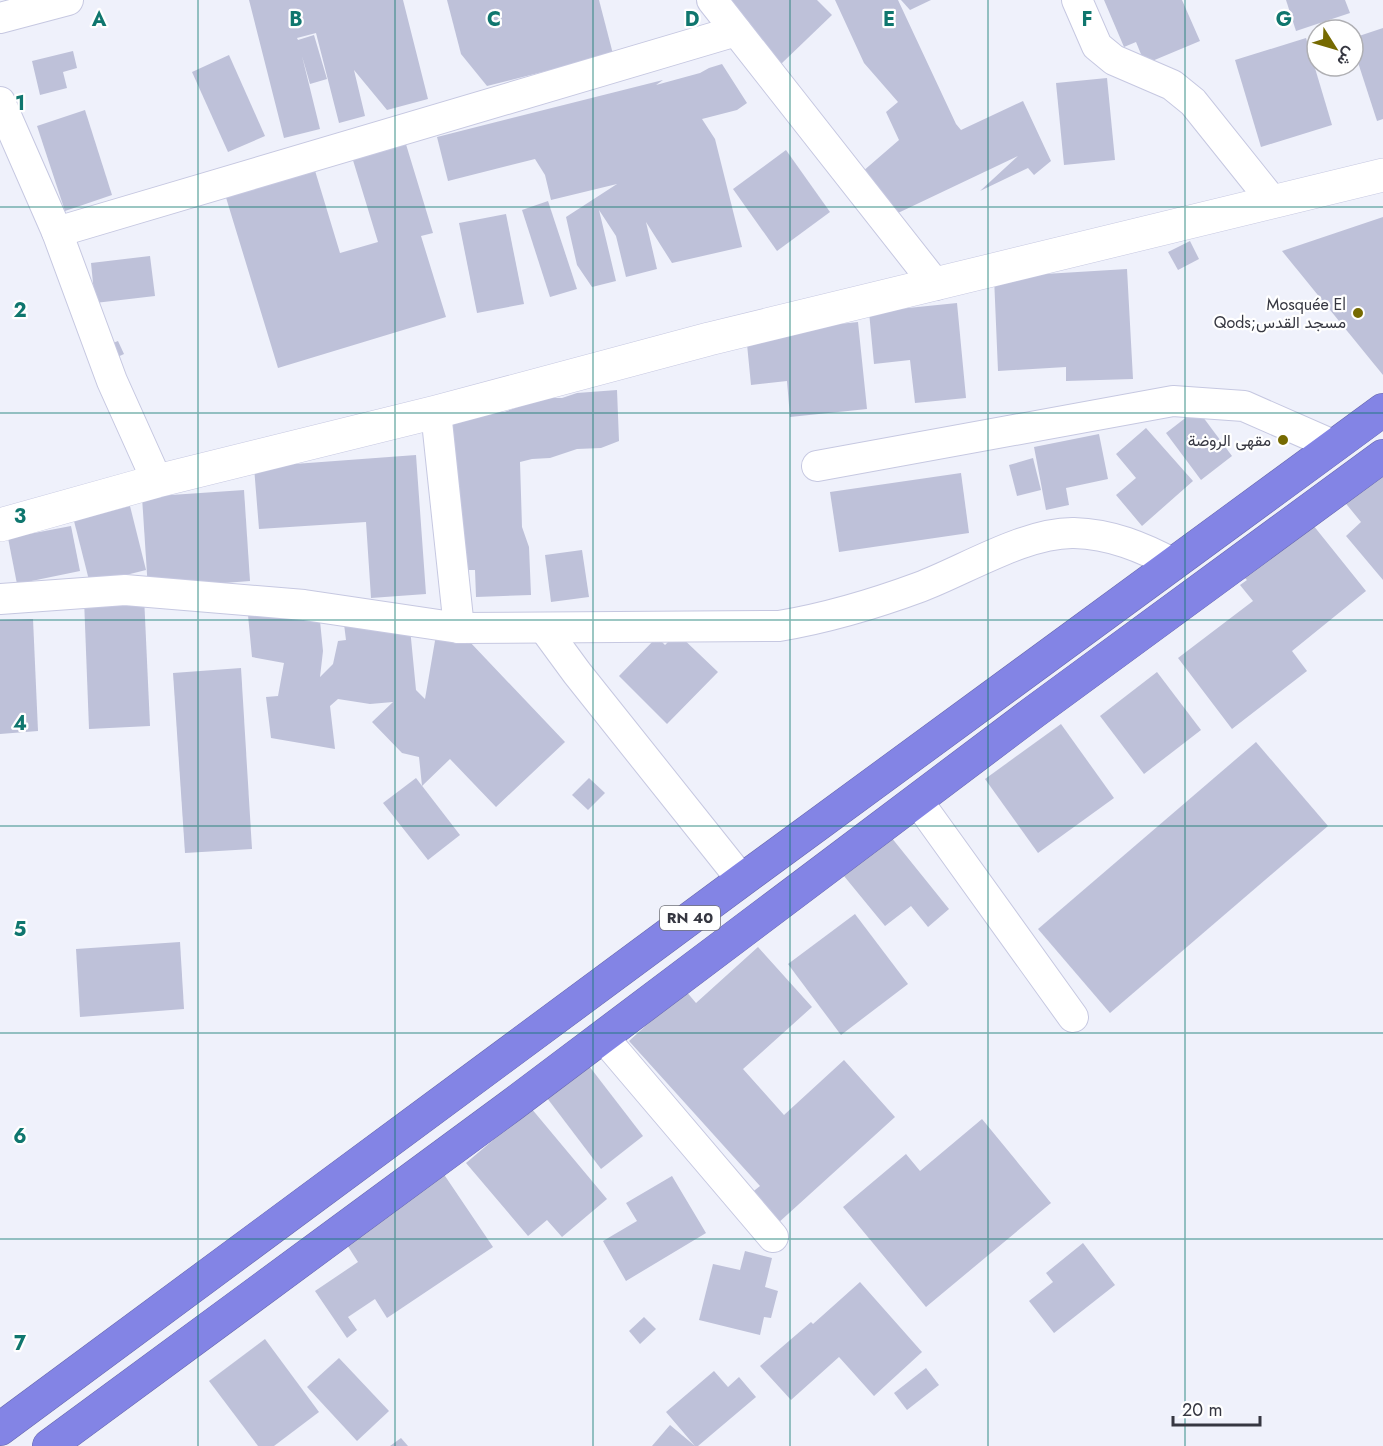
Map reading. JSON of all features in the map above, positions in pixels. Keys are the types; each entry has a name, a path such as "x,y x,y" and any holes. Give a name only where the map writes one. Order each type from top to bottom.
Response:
{"highway":[{"name":"RN 40","path":"0,1429 742,880 1383,410"},
{"name":"RN 40","path":"49,1446 190,1344 917,800 1383,456"},
{"path":"163,1307 190,1344"}],"street":[{"path":"0,18 68,0"},
{"path":"712,0 936,285"},
{"path":"1077,0 1097,46 1114,60 1172,85 1193,102 1273,202"},
{"path":"57,232 736,31"},
{"path":"0,102 57,232 112,381 157,481"},
{"path":"0,525 157,481 436,412 709,339 1383,175"},
{"path":"817,466 1173,401 1244,406 1335,446"},
{"path":"436,412 459,628"},
{"path":"0,599 125,590 304,605 459,628 779,626 819,619 920,587 1028,540 1073,533 1113,538 1140,546 1174,564"},
{"path":"544,628 577,673 742,880"},
{"path":"917,800 1073,1017"},
{"path":"603,1037 773,1237"}],"building":[{"path":"249,0 403,0 428,99 387,110 354,70 365,116 339,123 316,33 297,38 298,40 314,35 327,79 310,84 302,56 320,129 284,138"},
{"path":"447,0 599,0 613,54 487,86 461,54"},
{"path":"720,0 817,0 832,15 781,64"},
{"path":"835,0 898,0 956,124 961,130 1023,101 1051,161 1034,175 1028,168 980,191 1018,156 879,222 847,185 899,140 886,112 898,102 864,63"},
{"path":"901,0 931,0 910,10"},
{"path":"1104,0 1182,0 1200,41 1145,64 1136,42 1124,47"},
{"path":"1286,0 1345,0 1350,13 1335,18 1305,18 1305,28 1296,31"},
{"path":"1383,28 1383,119 1377,121 1363,78 1365,78 1365,34"},
{"path":"1305,38 1305,78 1318,78 1332,125 1261,147 1235,60"},
{"path":"73,51 77,68 63,72 67,88 40,95 32,61"},
{"path":"229,55 265,136 228,152 192,72"},
{"path":"722,64 747,103 737,110 702,119 715,139 742,247 672,263 646,222 657,269 626,277 616,236 599,210 616,281 592,287 577,265 566,217 617,184 551,200 545,175 535,159 448,181 437,137 663,80 656,85 700,73"},
{"path":"1107,78 1115,160 1064,165 1056,83"},
{"path":"85,110 112,195 65,211 37,126"},
{"path":"405,141 433,233 421,236 446,317 278,368 224,191 313,164 340,253 378,242 352,157"},
{"path":"786,150 830,212 777,251 733,189"},
{"path":"548,201 577,289 550,297 522,210"},
{"path":"506,214 524,304 477,313 459,223"},
{"name":"Mosquée El Qods;مسجد القدس","path":"1383,217 1383,375 1282,251"},
{"path":"1190,241 1199,259 1178,270 1168,252"},
{"path":"150,256 155,296 95,303 91,263"},
{"path":"1127,269 1133,379 1066,381 1066,367 998,371 994,277"},
{"path":"957,303 966,398 915,403 910,360 874,364 869,312"},
{"path":"858,322 867,409 790,417 787,381 751,385 746,334"},
{"path":"118,341 124,354 109,361 103,347"},
{"path":"617,390 619,441 601,448 577,449 550,458 520,462 522,527 529,547 531,595 476,597 475,570 462,570 441,426 479,413 504,412 544,398 562,398 577,393"},
{"path":"1197,409 1232,456 1201,480 1166,433"},
{"path":"1146,428 1193,481 1142,526 1116,495 1136,478 1116,454"},
{"path":"1099,434 1108,479 1066,488 1069,505 1046,510 1034,447"},
{"path":"416,455 426,594 371,598 366,522 259,529 254,467"},
{"path":"1033,458 1041,490 1017,496 1009,465"},
{"path":"961,473 969,533 839,552 830,492"},
{"path":"1383,474 1383,580 1346,536 1361,522 1343,500"},
{"path":"244,490 250,581 148,589 142,497"},
{"path":"130,506 146,570 90,584 74,521"},
{"path":"1309,520 1366,591 1292,651 1307,671 1232,729 1178,658 1253,601 1240,585 1247,580 1242,575"},
{"path":"71,526 80,571 17,584 8,538"},
{"path":"582,550 589,597 551,602 545,555"},
{"path":"144,596 150,726 89,729 84,599"},
{"path":"248,615 320,621 323,651 320,677 333,664 338,641 346,640 343,616 410,628 416,690 425,699 436,635 469,641 565,742 496,807 450,759 422,786 419,757 402,753 372,722 393,702 370,704 338,699 330,706 335,749 271,738 266,697 278,696 284,663 252,657"},
{"path":"33,619 38,731 0,734 0,620"},
{"path":"677,633 718,672 667,724 619,676 657,637 665,645"},
{"path":"241,668 252,849 185,853 173,673"},
{"path":"1157,672 1201,730 1144,774 1100,716"},
{"path":"1061,724 1114,798 1038,853 985,779"},
{"path":"1256,742 1328,826 1110,1013 1038,929"},
{"path":"416,778 460,835 428,860 383,803"},
{"path":"589,778 605,793 588,810 572,795"},
{"path":"891,837 949,909 928,927 911,906 885,926 844,876"},
{"path":"855,914 908,984 841,1035 788,964"},
{"path":"180,942 184,1009 80,1017 76,949"},
{"path":"758,947 812,1007 743,1069 784,1115 844,1060 895,1117 777,1224 750,1194 760,1186 629,1041 685,990 696,1003"},
{"path":"586,1062 643,1136 601,1169 544,1094"},
{"path":"531,1108 607,1199 562,1237 547,1220 528,1236 466,1163"},
{"path":"982,1119 1051,1203 926,1307 843,1207 906,1154 920,1171"},
{"path":"441,1170 493,1247 387,1318 375,1299 348,1317 357,1330 347,1338 315,1291 358,1262 342,1237"},
{"path":"672,1176 706,1233 626,1281 603,1241 637,1221 626,1203"},
{"path":"1083,1243 1115,1285 1054,1333 1029,1301 1053,1282 1046,1273"},
{"path":"745,1251 772,1258 765,1287 778,1291 771,1318 764,1317 760,1335 699,1320 713,1264 740,1270"},
{"path":"860,1282 922,1352 874,1396 839,1357 791,1400 760,1366 811,1322 813,1324"},
{"path":"644,1317 656,1329 640,1344 629,1331"},
{"path":"265,1339 319,1412 274,1446 258,1446 209,1381"},
{"path":"339,1358 389,1411 357,1441 307,1387"},
{"path":"926,1368 939,1385 907,1410 894,1393"},
{"path":"714,1371 728,1387 739,1377 756,1397 698,1446 695,1446 666,1412"},
{"path":"670,1425 695,1446 652,1446"},
{"path":"401,1438 408,1446 390,1446"}],"place":[{"name":"Mosquée El Qods;مسجد القدس","path":"1358,313"},
{"name":"مقهى الروضة","path":"1283,440"}]}
